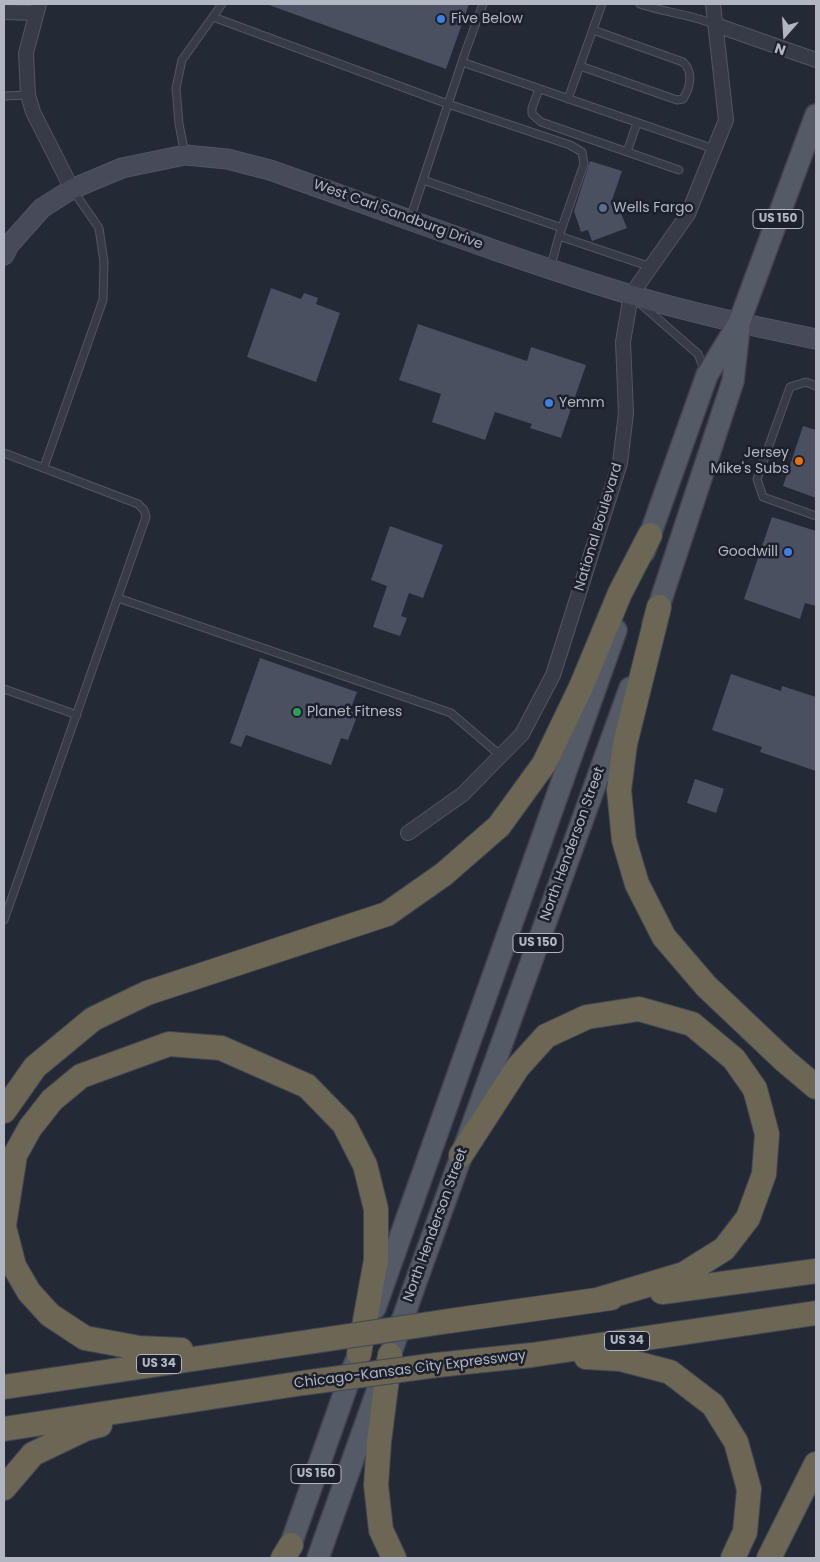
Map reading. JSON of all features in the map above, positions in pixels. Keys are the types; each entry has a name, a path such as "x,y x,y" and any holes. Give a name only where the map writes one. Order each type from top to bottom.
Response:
{"highway":[{"path":"4,1112 35,1067 93,1019 147,993 387,914 444,874 499,826 544,764 581,687 620,593 650,535"},
{"path":"659,607 625,744 619,790 624,840 637,884 664,937 706,986 784,1060 816,1087"},
{"path":"461,1155 523,1061 546,1036 587,1016 639,1009 692,1024 734,1059 755,1090 767,1134 764,1174 748,1218 724,1250 684,1274 597,1300"},
{"path":"235,1353 139,1348 85,1338 50,1315 29,1292 14,1266 4,1226 15,1154 30,1128 52,1100 81,1076 169,1044 221,1048 307,1086 344,1124 365,1165 376,1209 376,1260 358,1354"},
{"name":"US 34","path":"4,1387 449,1321 816,1271"},
{"name":"Chicago-Kansas City Expressway","path":"4,1429 302,1383 532,1354 816,1313"},
{"path":"532,1354 620,1359 670,1372 713,1405 736,1442 749,1489 745,1532 733,1558"},
{"path":"390,1355 379,1442 376,1485 381,1530 394,1558"},
{"path":"4,1488 33,1454 85,1429 224,1395"},
{"path":"769,1558 816,1464"}],"main road":[{"name":"North Henderson Street","path":"287,1554 706,376 740,322 816,115"},
{"name":"North Henderson Street","path":"318,1558 659,607 733,381 740,322"}],"street":[{"name":"National Boulevard","path":"408,833 463,794 522,734 553,675 620,463 626,413 623,342 630,295 688,214 726,120 713,4"},
{"path":"5,12 37,9 26,53 28,95 33,112 72,189"},
{"path":"716,25 816,60"},
{"name":"West Carl Sandburg Drive","path":"4,255 10,245 42,208 72,189 122,168 185,155 227,159 270,170 550,270 630,295 816,339"}],"lane":[{"path":"185,155 179,124 176,88 182,60 222,4"},
{"path":"410,220 483,4"},
{"path":"568,99 602,4"},
{"path":"640,4 700,18 716,25"},
{"path":"213,17 448,104 570,145 582,152 584,164 550,270"},
{"path":"580,66 677,100 683,99 687,92 690,83 689,72 684,62 593,30"},
{"path":"462,62 714,149"},
{"path":"539,88 532,108 532,114 541,122 679,170"},
{"path":"4,96 28,95"},
{"path":"627,152 637,122"},
{"path":"423,180 562,228"},
{"path":"44,467 103,300 104,262 99,228 72,189"},
{"path":"560,236 651,266"},
{"path":"630,295 698,354 706,376"},
{"path":"816,386 806,382 790,387 757,479 763,497 816,516"},
{"path":"4,453 138,504 144,510 146,518 4,920"},
{"path":"118,598 451,713 501,756"},
{"path":"4,689 77,715"}],"building":[{"path":"269,4 469,4 446,69"},
{"path":"590,161 622,171 611,203 615,213 620,211 627,228 592,241 588,230 581,232 574,211"},
{"path":"271,288 301,299 304,293 318,298 316,304 340,313 316,382 247,357"},
{"path":"418,324 527,361 531,347 586,365 561,438 530,428 532,424 495,412 485,440 432,422 441,394 399,380"},
{"path":"803,426 816,430 816,498 783,486"},
{"name":"Goodwill","path":"772,517 816,531 816,606 805,603 800,619 744,599"},
{"path":"390,526 443,545 423,598 409,593 401,616 407,618 400,636 373,627 387,586 371,580"},
{"name":"Planet Fitness","path":"260,658 357,692 350,711 358,714 348,740 341,738 331,765 246,735 241,747 230,743"},
{"path":"731,674 781,691 782,686 816,697 816,771 760,752 762,747 712,730"},
{"path":"695,779 724,789 716,813 687,803"}],"place":[{"name":"Five Below","path":"441,19"},
{"name":"Wells Fargo","path":"603,208"},
{"name":"Yemm","path":"549,403"},
{"name":"Jersey Mike's Subs","path":"799,461"},
{"name":"Goodwill","path":"788,552"},
{"name":"Planet Fitness","path":"297,712"}]}
